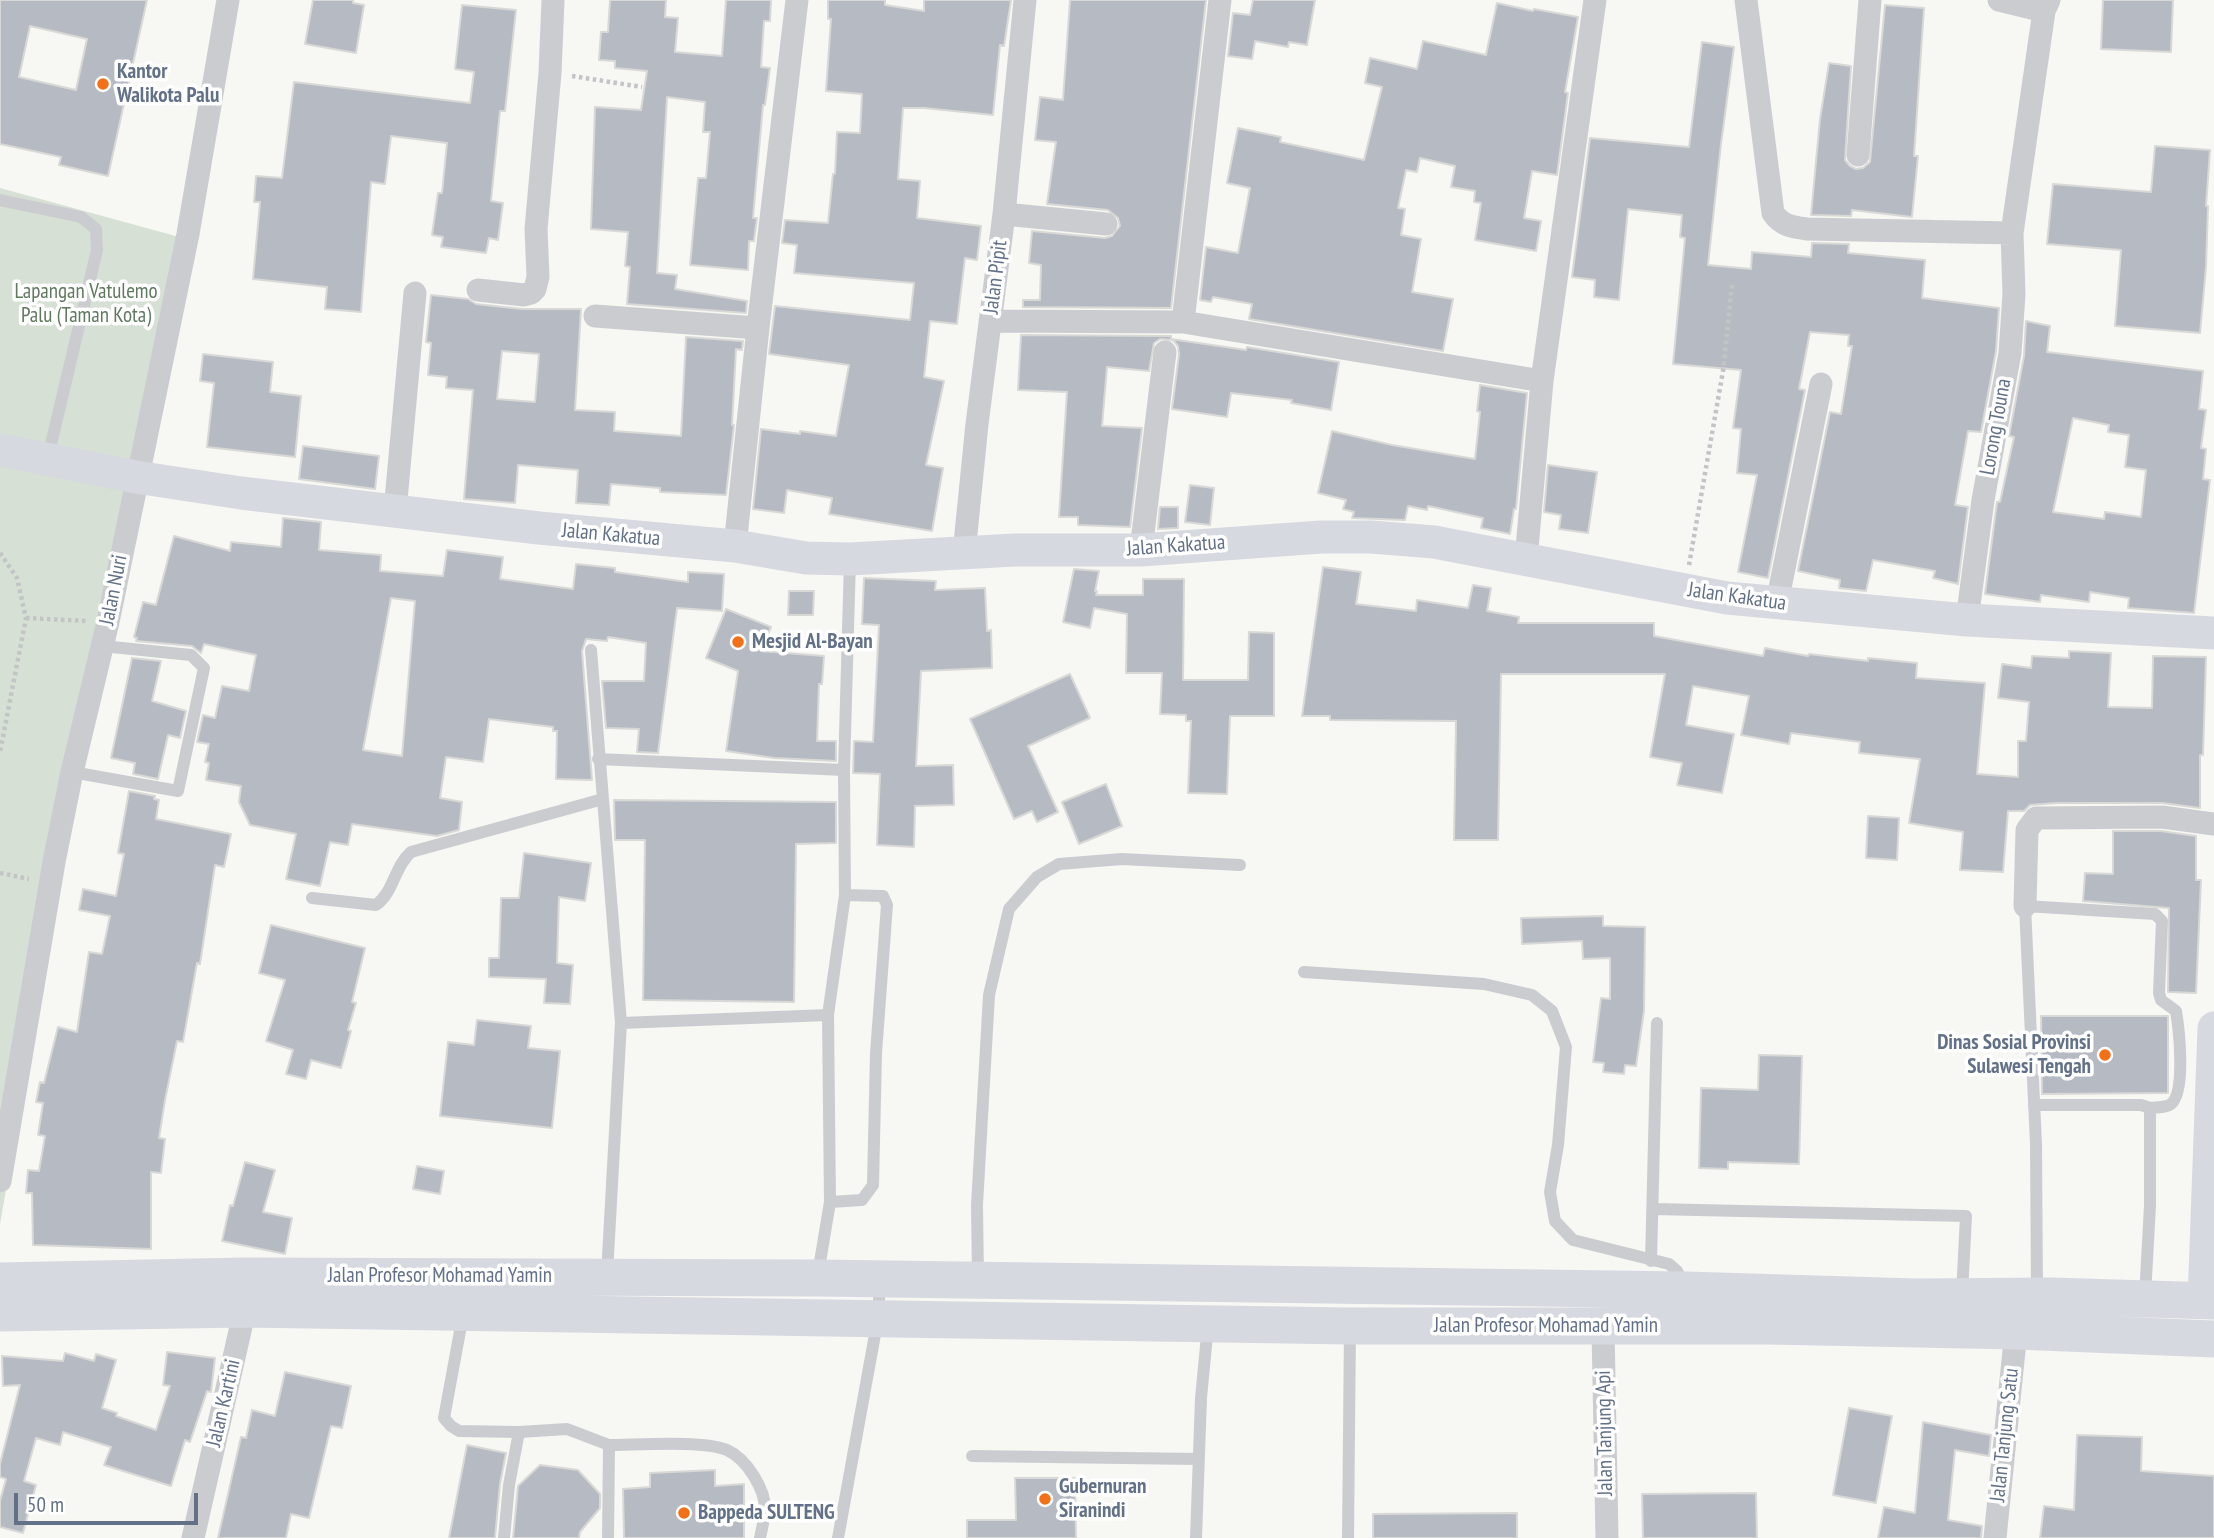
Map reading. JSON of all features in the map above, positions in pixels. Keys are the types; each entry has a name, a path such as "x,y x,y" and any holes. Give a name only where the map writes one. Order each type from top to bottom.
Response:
{"main road":[{"name":"Jalan Profesor Mohamad Yamin","path":"0,1281 449,1275 818,1278 1207,1282 2209,1301"},
{"path":"1207,1282 1208,1324"},
{"name":"Jalan Profesor Mohamad Yamin","path":"0,1312 245,1309 1350,1326 1768,1326 2015,1331 2214,1339"}],"street":[{"name":"Jalan Nuri","path":"0,1181 52,872 188,234 229,0"},
{"path":"478,290 517,295 531,293 538,278 536,229 550,73 553,0"},
{"path":"736,546 758,328 797,0"},
{"name":"Jalan Pipit","path":"964,554 977,424 1004,214 1025,0"},
{"path":"1184,323 1220,0"},
{"path":"1526,559 1542,381 1595,0"},
{"path":"1746,0 1773,213 1780,221 1792,227 1807,229 2012,233"},
{"path":"1858,155 1870,0"},
{"path":"1999,0 2047,5"},
{"name":"Lorong Touna","path":"1967,620 1983,500 2010,353 2014,293 2012,233 2047,5"},
{"path":"1004,214 1106,224"},
{"path":"395,511 415,293"},
{"path":"595,316 758,328"},
{"path":"990,321 1184,323 1542,381"},
{"path":"1141,550 1165,352"},
{"path":"1777,603 1821,384"},
{"name":"Jalan Kakatua","path":"0,450 136,477 241,493 539,528 736,546 806,558 850,559 1014,550 1141,550 1321,537 1371,537 1434,542 1727,598 1967,620 2214,633"},
{"path":"2025,906 2027,830 2036,818 2162,817 2214,824"},
{"path":"2209,1301 2214,1028"},
{"name":"Jalan Kartini","path":"192,1538 245,1309"},
{"name":"Jalan Tanjung Api","path":"1603,1328 1607,1538"},
{"name":"Jalan Tanjung Satu","path":"1995,1538 2015,1331"}],"lane":[{"path":"0,200 80,217 96,229 97,250 47,460"},
{"path":"818,1278 830,1202 828,1015 845,895 844,770 850,559"},
{"path":"72,772 178,791 204,668 191,655 102,646"},
{"path":"591,650 621,1023 607,1278"},
{"path":"598,759 844,770"},
{"path":"312,898 376,905 384,899 403,859 411,852 603,799"},
{"path":"978,1280 977,1205 989,995 1009,909 1037,877 1059,864 1122,859 1240,865"},
{"path":"830,1202 862,1200 873,1185 876,1053 887,905 883,896 845,895"},
{"path":"2034,1105 2141,1105 2150,1108 2169,1106 2175,1101 2181,1038 2176,1012 2161,1000 2159,993 2162,920 2155,914 2025,906 2034,1105 2037,1297"},
{"path":"1304,972 1484,984 1532,995 1552,1011 1566,1047 1558,1145 1550,1192 1555,1220 1573,1240 1669,1264 1683,1279 1686,1290"},
{"path":"621,1023 828,1015"},
{"path":"1651,1261 1657,1023"},
{"path":"2145,1300 2150,1206 2150,1108"},
{"path":"1653,1209 1966,1216 1962,1297"},
{"path":"838,1538 878,1318 880,1279"},
{"path":"464,1311 444,1418 451,1426 459,1431 519,1432 567,1429 609,1445 707,1445 728,1450 746,1466 757,1482 765,1509 760,1538"},
{"path":"1196,1538 1201,1398 1208,1324"},
{"path":"1348,1538 1350,1326"},
{"path":"504,1538 509,1485 519,1432"},
{"path":"608,1538 609,1445"},
{"path":"972,1456 1199,1459"}],"path":[{"path":"550,73 642,88"},
{"path":"1685,590 1723,371 1732,285"},
{"path":"0,553 17,578 26,618 0,752"},
{"path":"26,618 107,622"},
{"path":"0,873 12,875"}],"green space":[{"name":"Lapangan Vatulemo Palu (Taman Kota)","path":"0,188 183,238 63,863 0,1224"}],"building":[{"name":"Kantor Walikota Palu","path":"0,0 147,0 108,176 59,165 61,157 0,144","holes":["30,26 87,39 76,90 19,77"]},
{"path":"313,0 353,0 353,3 364,5 356,53 305,44"},
{"path":"610,0 666,0 665,17 678,18 675,52 722,56 726,0 771,0 770,21 764,21 761,67 770,68 763,105 756,183 753,218 757,218 754,241 749,241 748,270 690,265 698,178 706,178 710,132 703,132 705,102 667,97 657,273 677,275 675,289 747,301 746,313 627,304 630,267 625,266 628,232 591,229 595,107 641,110 647,71 615,68 615,61 599,60 601,32 608,32"},
{"path":"828,0 885,0 885,5 924,11 924,0 1011,0 1004,46 1000,45 993,115 903,108 898,179 920,181 917,218 981,226 977,260 965,258 957,324 930,321 924,377 944,381 926,465 943,468 932,531 829,514 832,498 787,490 784,513 753,509 761,429 836,436 849,365 769,354 775,306 910,320 914,283 794,273 797,245 782,243 785,220 828,223 835,174 837,132 860,133 862,94 826,91 831,19 828,19"},
{"path":"1070,0 1206,0 1171,308 1023,307 1023,300 1040,300 1041,265 1029,263 1032,231 1105,238 1112,236 1120,226 1118,218 1108,210 1047,204 1056,142 1035,140 1040,97 1063,100"},
{"path":"1253,0 1315,0 1307,45 1289,42 1288,47 1255,41 1252,59 1228,56 1233,13 1250,15"},
{"path":"2103,0 2173,0 2171,52 2101,49"},
{"path":"1497,3 1578,17 1565,92 1568,93 1557,175 1532,171 1524,218 1541,221 1536,251 1475,240 1481,203 1474,202 1475,191 1451,187 1455,166 1420,158 1417,172 1406,170 1398,208 1405,209 1401,235 1421,239 1412,292 1453,299 1443,351 1249,319 1252,304 1213,297 1211,302 1200,300 1206,247 1238,253 1250,188 1227,183 1238,128 1281,137 1280,142 1364,160 1382,87 1365,83 1370,58 1417,69 1423,41 1486,55"},
{"path":"462,5 516,10 505,111 500,111 491,201 503,203 498,240 489,238 486,253 441,247 443,237 432,235 438,193 442,193 447,143 391,136 385,184 371,182 361,312 325,309 327,287 253,279 260,202 254,202 256,176 282,178 294,82 470,103 474,72 455,69"},
{"path":"1885,5 1924,8 1914,156 1918,156 1912,217 1852,210 1851,216 1811,215 1820,119 1829,63 1851,66 1845,160 1856,169 1863,168 1870,162"},
{"path":"1702,42 1734,47 1708,265 1751,269 1752,252 1811,257 1812,243 1849,244 1848,253 1925,260 1922,298 1999,308 1996,351 1981,432 1968,431 1955,505 1968,507 1958,584 1933,578 1935,571 1873,560 1866,591 1839,588 1840,580 1798,571 1830,412 1841,414 1852,346 1848,346 1849,335 1810,332 1799,389 1805,390 1768,578 1738,572 1757,475 1737,473 1741,429 1733,428 1741,370 1673,364 1685,238 1680,237 1682,215 1628,209 1619,300 1594,297 1595,280 1572,277 1590,138 1689,147"},
{"path":"2155,146 2210,150 2206,267 2200,333 2115,326 2121,250 2047,244 2053,184 2151,192"},
{"path":"431,295 522,309 581,309 575,410 615,412 614,431 681,436 686,337 743,341 742,350 736,349 734,425 726,495 660,492 660,488 611,484 609,505 576,503 578,470 518,465 515,503 464,499 473,390 446,388 447,377 428,375 431,343 426,342","holes":["502,351 539,354 535,402 497,399"]},
{"path":"2026,321 2050,326 2047,352 2203,371 2199,409 2206,410 2201,448 2206,449 2203,479 2210,480 2194,613 2128,608 2129,598 2090,592 2089,602 2041,595 2040,602 1985,594 1997,502 2000,502 2014,437 2009,436 2024,356","holes":["2073,418 2109,425 2108,432 2129,435 2125,467 2146,470 2141,517 2105,512 2104,519 2053,512"]},
{"path":"1021,335 1171,336 1171,339 1246,350 1247,347 1339,362 1331,410 1291,403 1292,400 1231,393 1227,417 1172,409 1179,354 1178,346 1173,340 1160,339 1154,343 1149,371 1107,367 1102,426 1142,428 1130,527 1078,525 1078,517 1059,517 1067,392 1018,390"},
{"path":"203,354 273,362 270,392 301,396 295,457 207,447 214,383 200,381"},
{"path":"1480,385 1527,393 1516,509 1510,534 1481,528 1483,518 1428,506 1427,510 1408,506 1405,520 1352,518 1354,512 1343,509 1346,500 1318,493 1332,431 1392,445 1475,459"},
{"path":"303,446 379,456 375,489 299,479"},
{"path":"1548,465 1597,472 1588,533 1559,529 1561,515 1544,512"},
{"path":"1190,485 1214,488 1210,525 1185,522"},
{"path":"1160,507 1178,507 1178,528 1158,529"},
{"path":"283,518 321,522 319,550 381,555 380,571 443,576 447,550 503,557 500,579 573,589 576,564 615,568 615,572 688,582 688,572 724,574 722,611 677,608 658,753 637,752 639,729 606,728 602,681 644,681 646,643 608,637 607,641 586,639 582,651 592,780 556,779 557,731 553,731 553,727 489,719 483,762 446,757 440,798 462,802 459,830 437,836 352,824 348,845 330,842 320,886 286,879 296,834 250,825 239,802 241,786 206,780 209,763 205,762 209,744 197,742 203,715 215,718 222,686 249,691 256,655 204,644 201,653 192,646 136,641 137,638 134,637 143,602 156,605 174,536 230,551 231,542 281,547","holes":["391,598 415,601 402,756 363,750"]},
{"path":"1323,567 1361,572 1356,604 1416,611 1417,600 1468,608 1473,585 1491,588 1487,611 1519,617 1518,623 1654,623 1654,636 1763,656 1765,648 1808,656 1917,663 1916,678 1985,683 1977,774 2018,777 2018,741 2026,741 2029,702 1998,698 2002,664 2031,668 2032,656 2069,658 2069,651 2111,653 2108,707 2152,708 2153,656 2206,657 2203,755 2200,755 2200,808 2162,803 2030,805 2024,811 2008,811 2003,872 1960,870 1963,832 1909,823 1920,759 1859,753 1860,742 1791,733 1789,744 1741,735 1749,696 1693,686 1686,725 1734,734 1722,793 1677,785 1682,763 1650,757 1665,674 1501,674 1498,840 1454,840 1456,721 1330,720 1330,716 1302,716"},
{"path":"1074,569 1099,571 1096,595 1143,595 1143,579 1184,579 1183,680 1248,680 1249,632 1274,633 1274,716 1230,716 1227,794 1188,793 1191,721 1186,721 1186,715 1160,714 1162,673 1126,673 1127,614 1094,608 1090,628 1063,622"},
{"path":"864,578 936,581 935,590 985,588 987,631 991,630 992,668 921,671 916,766 953,765 954,805 915,806 914,847 877,845 880,774 853,773 854,741 873,742 879,625 862,624"},
{"path":"789,591 814,591 813,615 788,615"},
{"path":"726,609 771,627 761,651 824,656 822,684 819,684 817,741 836,741 836,761 774,758 726,751 738,671 706,658"},
{"path":"132,658 161,661 152,701 186,711 180,738 168,735 158,779 133,774 135,763 111,758"},
{"path":"1070,674 1090,718 1028,746 1058,812 1037,822 1032,811 1014,819 970,719"},
{"path":"1106,784 1122,826 1079,844 1062,802"},
{"path":"129,791 155,796 154,799 159,800 156,819 231,834 224,867 215,865 200,964 197,963 183,1042 177,1041 159,1138 165,1139 161,1173 151,1172 151,1249 33,1245 32,1193 26,1193 28,1170 39,1171 45,1136 38,1135 43,1103 36,1102 40,1082 44,1083 58,1027 77,1032 89,952 102,954 110,916 79,910 83,889 116,896 124,854 118,853"},
{"path":"614,800 836,802 836,843 796,844 794,1002 643,1000 645,840 615,840"},
{"path":"1868,816 1899,818 1897,860 1866,858"},
{"path":"2113,831 2161,831 2196,836 2196,880 2201,880 2196,993 2168,992 2169,908 2083,901 2085,873 2113,874"},
{"path":"524,853 591,863 585,901 559,897 557,963 573,965 570,1004 544,1003 546,979 489,977 489,958 499,958 501,898 519,898"},
{"path":"1603,916 1603,926 1645,927 1644,1011 1636,1066 1625,1065 1624,1074 1603,1072 1604,1063 1593,1062 1601,998 1610,999 1610,958 1583,959 1582,941 1522,944 1521,918"},
{"path":"271,925 365,948 352,1002 356,1003 348,1030 351,1031 341,1068 311,1060 306,1079 286,1074 293,1050 266,1041 285,980 259,973"},
{"name":"Dinas Sosial Provinsi Sulawesi Tengah","path":"2041,1016 2168,1016 2168,1093 2042,1094"},
{"path":"477,1020 531,1026 528,1048 560,1051 552,1128 440,1116 448,1042 474,1045"},
{"path":"1759,1055 1802,1056 1799,1164 1728,1162 1728,1169 1699,1168 1701,1088 1758,1090"},
{"path":"245,1162 275,1170 263,1212 292,1218 285,1254 222,1241 230,1205 233,1206"},
{"path":"417,1166 444,1171 440,1194 413,1189"},
{"path":"167,1352 215,1358 211,1392 207,1391 190,1442 185,1440 171,1486 104,1465 111,1447 63,1432 60,1445 36,1438 24,1481 36,1485 23,1533 0,1527 0,1501 6,1479 0,1477 0,1464 20,1385 3,1386 2,1356 63,1361 65,1353 94,1361 96,1354 116,1360 102,1408 117,1413 116,1416 156,1430 170,1386 163,1385"},
{"path":"285,1372 351,1386 342,1428 331,1426 309,1518 291,1514 286,1538 218,1538 241,1437 246,1438 252,1410 275,1416"},
{"path":"1849,1408 1892,1416 1876,1503 1833,1495"},
{"path":"1923,1422 1991,1435 1989,1456 1955,1450 1948,1520 1982,1526 1981,1538 1878,1538 1884,1507 1915,1513"},
{"path":"2077,1435 2142,1437 2141,1471 2214,1476 2214,1538 2040,1538 2044,1506 2074,1510"},
{"path":"467,1445 506,1453 495,1538 449,1538"},
{"path":"540,1465 578,1470 600,1494 600,1508 580,1532 579,1538 513,1538 518,1486"},
{"name":"Bappeda SULTENG","path":"715,1470 715,1486 744,1484 744,1538 624,1538 623,1489 650,1487 650,1473"},
{"name":"Gubernuran Siranindi","path":"1015,1478 1075,1478 1076,1538 967,1538 967,1520 1016,1520"},
{"path":"1756,1493 1757,1538 1643,1538 1642,1494"},
{"path":"1517,1513 1517,1538 1373,1538 1373,1514"}],"place":[{"name":"Kantor Walikota Palu","path":"103,84"},
{"name":"Mesjid Al-Bayan","path":"738,642"},
{"name":"Dinas Sosial Provinsi Sulawesi Tengah","path":"2105,1055"},
{"name":"Gubernuran Siranindi","path":"1045,1499"},
{"name":"Bappeda SULTENG","path":"684,1513"}]}
